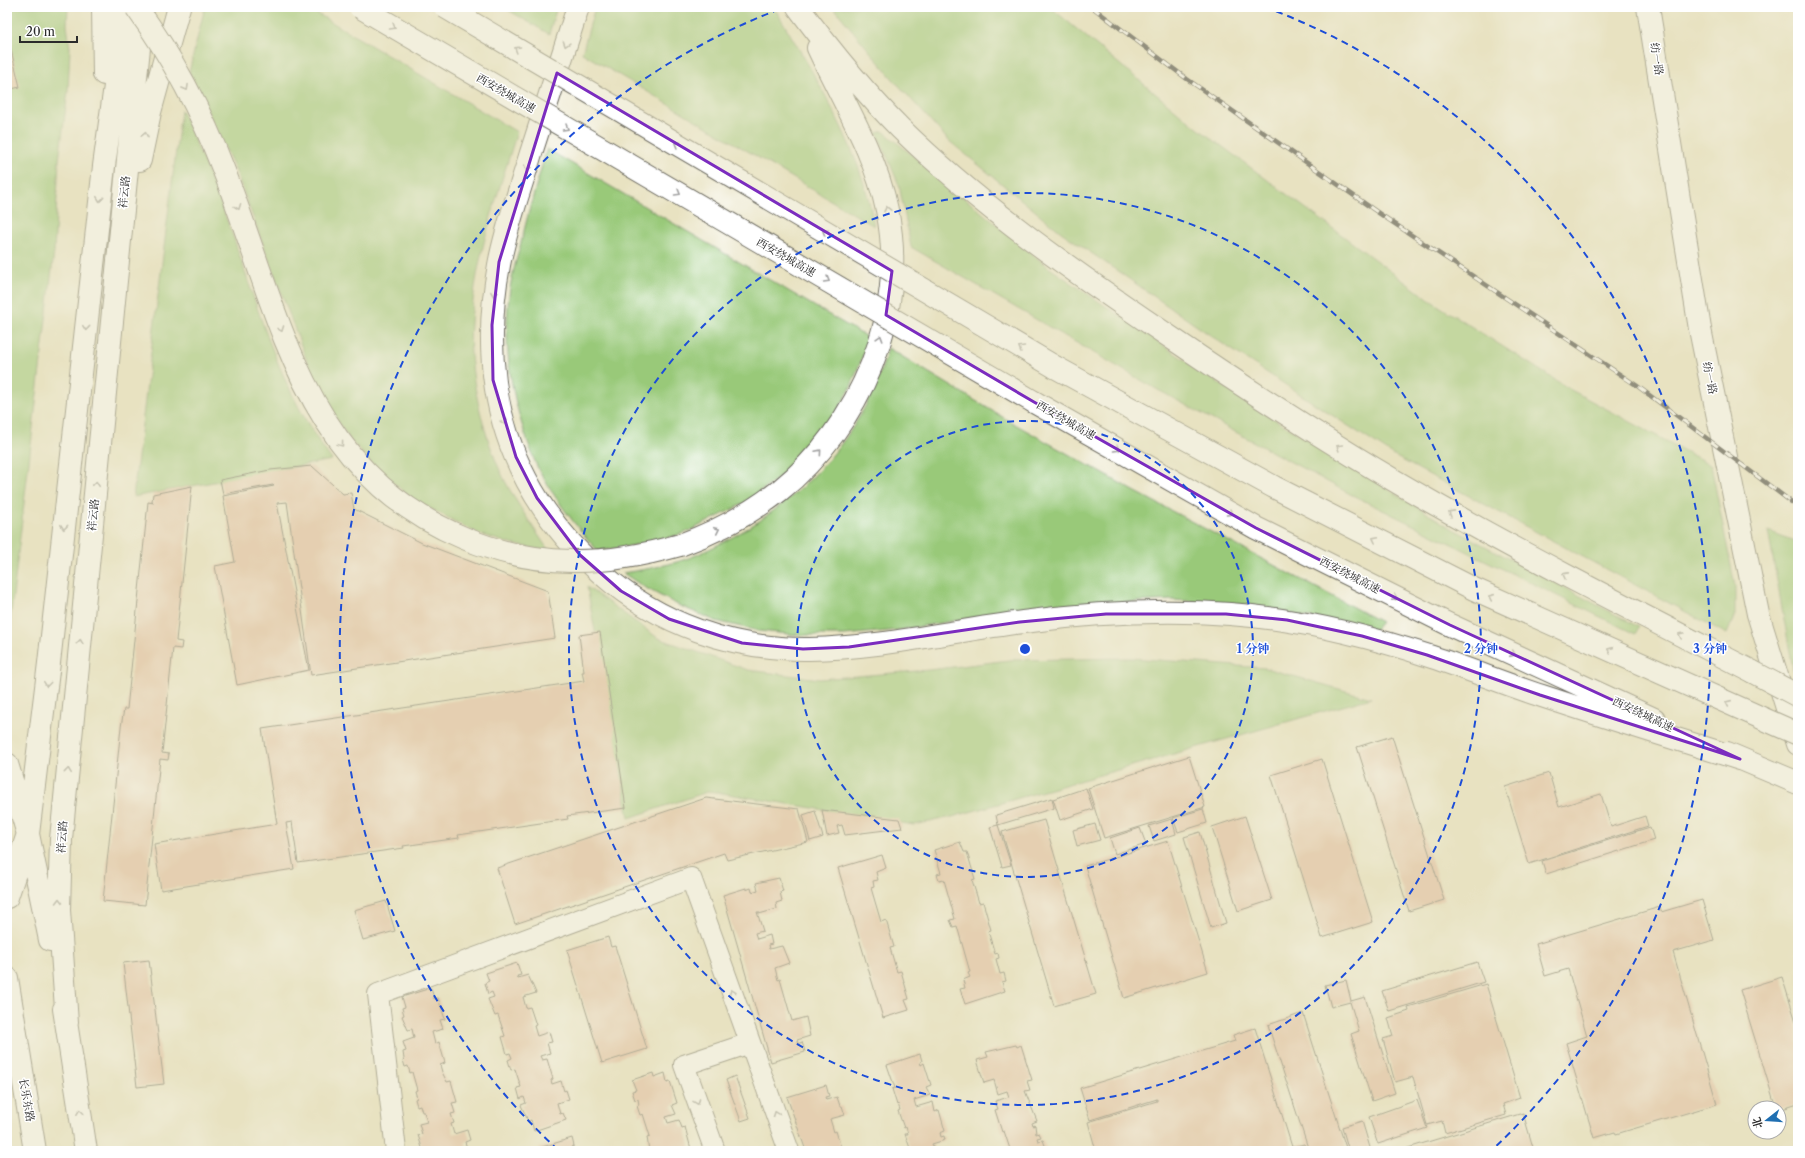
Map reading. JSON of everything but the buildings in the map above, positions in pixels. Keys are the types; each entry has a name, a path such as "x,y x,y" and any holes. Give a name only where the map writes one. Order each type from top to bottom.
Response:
{"main road":[{"path":"103,7 104,166"},
{"name":"祥云路","path":"7,896 28,834 50,655 104,166 117,71 123,7"},
{"path":"136,7 151,28 184,83 209,134 252,246 283,334 311,397 328,425 358,465 393,497 433,524 485,547 507,553 546,560 580,562 627,558 680,544 720,528 749,512 779,491 818,453 831,438 866,377 880,339 892,282 890,235 882,188 859,130 798,7"},
{"name":"祥云路","path":"67,1024 59,910 61,839 143,7"},
{"path":"117,269 147,125 179,7"},
{"name":"西安绕城高速","path":"360,7 1034,402 1256,528 1450,625 1740,759 1798,783"},
{"path":"445,7 1055,368 1274,487 1474,589 1798,734"},
{"path":"578,7 516,201 499,262 492,325 493,380 507,432 516,457 537,498 565,538 580,555 635,600 669,619 719,637 764,647 784,648 849,647 951,634 1020,622 1134,612 1226,614 1287,620 1362,636 1426,655 1540,695 1740,759"},
{"path":"798,7 861,87 899,127 941,166 1045,249 1120,303 1317,434 1434,503 1549,566 1798,696"},
{"name":"纺一路","path":"1648,7 1700,329 1758,614 1798,744"},
{"path":"7,764 28,834 67,1024 86,1151"},
{"name":"长乐东路","path":"7,978 35,1151"}],"street":[{"path":"396,1151 378,994 691,878 789,1151"},
{"path":"715,1151 684,1065 750,1043"}],"highlighted area":[{"path":"557,73 892,271 886,315 1034,402 1256,528 1450,625 1740,759 1540,695 1427,655 1362,636 1287,620 1226,614 1106,614 1020,622 849,647 803,649 742,643 669,619 621,591 580,555 537,498 516,457 493,380 492,325 499,262"}],"green space":[{"path":"7,7 68,7 67,25 70,48 68,91 59,160 54,252 7,646"},
{"path":"205,7 306,7 517,132 482,250 473,298 470,341 474,382 478,402 489,443 496,462 514,497 549,551 511,544 479,534 414,500 378,470 351,441 330,409 311,372 235,169 189,72"},
{"path":"503,7 557,7 549,34"},
{"path":"595,7 774,7 820,85 847,140 859,169 868,197 874,226 582,53"},
{"path":"833,7 1050,7 1196,127 1428,299 1571,390 1711,465 1735,586 1735,615 1727,634 1396,457 1220,342 1061,232 948,140 891,77"},
{"path":"181,110 221,204 263,324 285,380 314,434 332,460 133,497"},
{"path":"883,131 1048,267 1245,401 1453,529 1639,627 1635,634 1350,494 1158,390 911,247 899,185 877,133"},
{"path":"547,149 865,336 867,345 850,389 831,422 805,454 776,480 743,504 687,532 654,542 598,551 558,501 544,479 533,457 517,409 513,390 508,353 507,315 513,275"},
{"path":"888,348 1004,418 1134,491 1381,622 1374,630 1238,604 1172,600 1070,605 1000,613 899,630 844,635 799,635 759,631 716,621 678,605 644,587 623,573 668,564 694,556 727,540 759,521 789,499 815,474 839,447 860,416 876,383"},
{"path":"1768,531 1798,542 1798,681 1795,680"},
{"path":"587,587 658,638 748,670 820,679 929,670 1009,660 1131,658 1265,668 1371,698 952,817 914,825 710,791 629,818"}],"railway":[{"path":"1092,7 1187,79 1380,214 1636,385 1798,507"}]}
